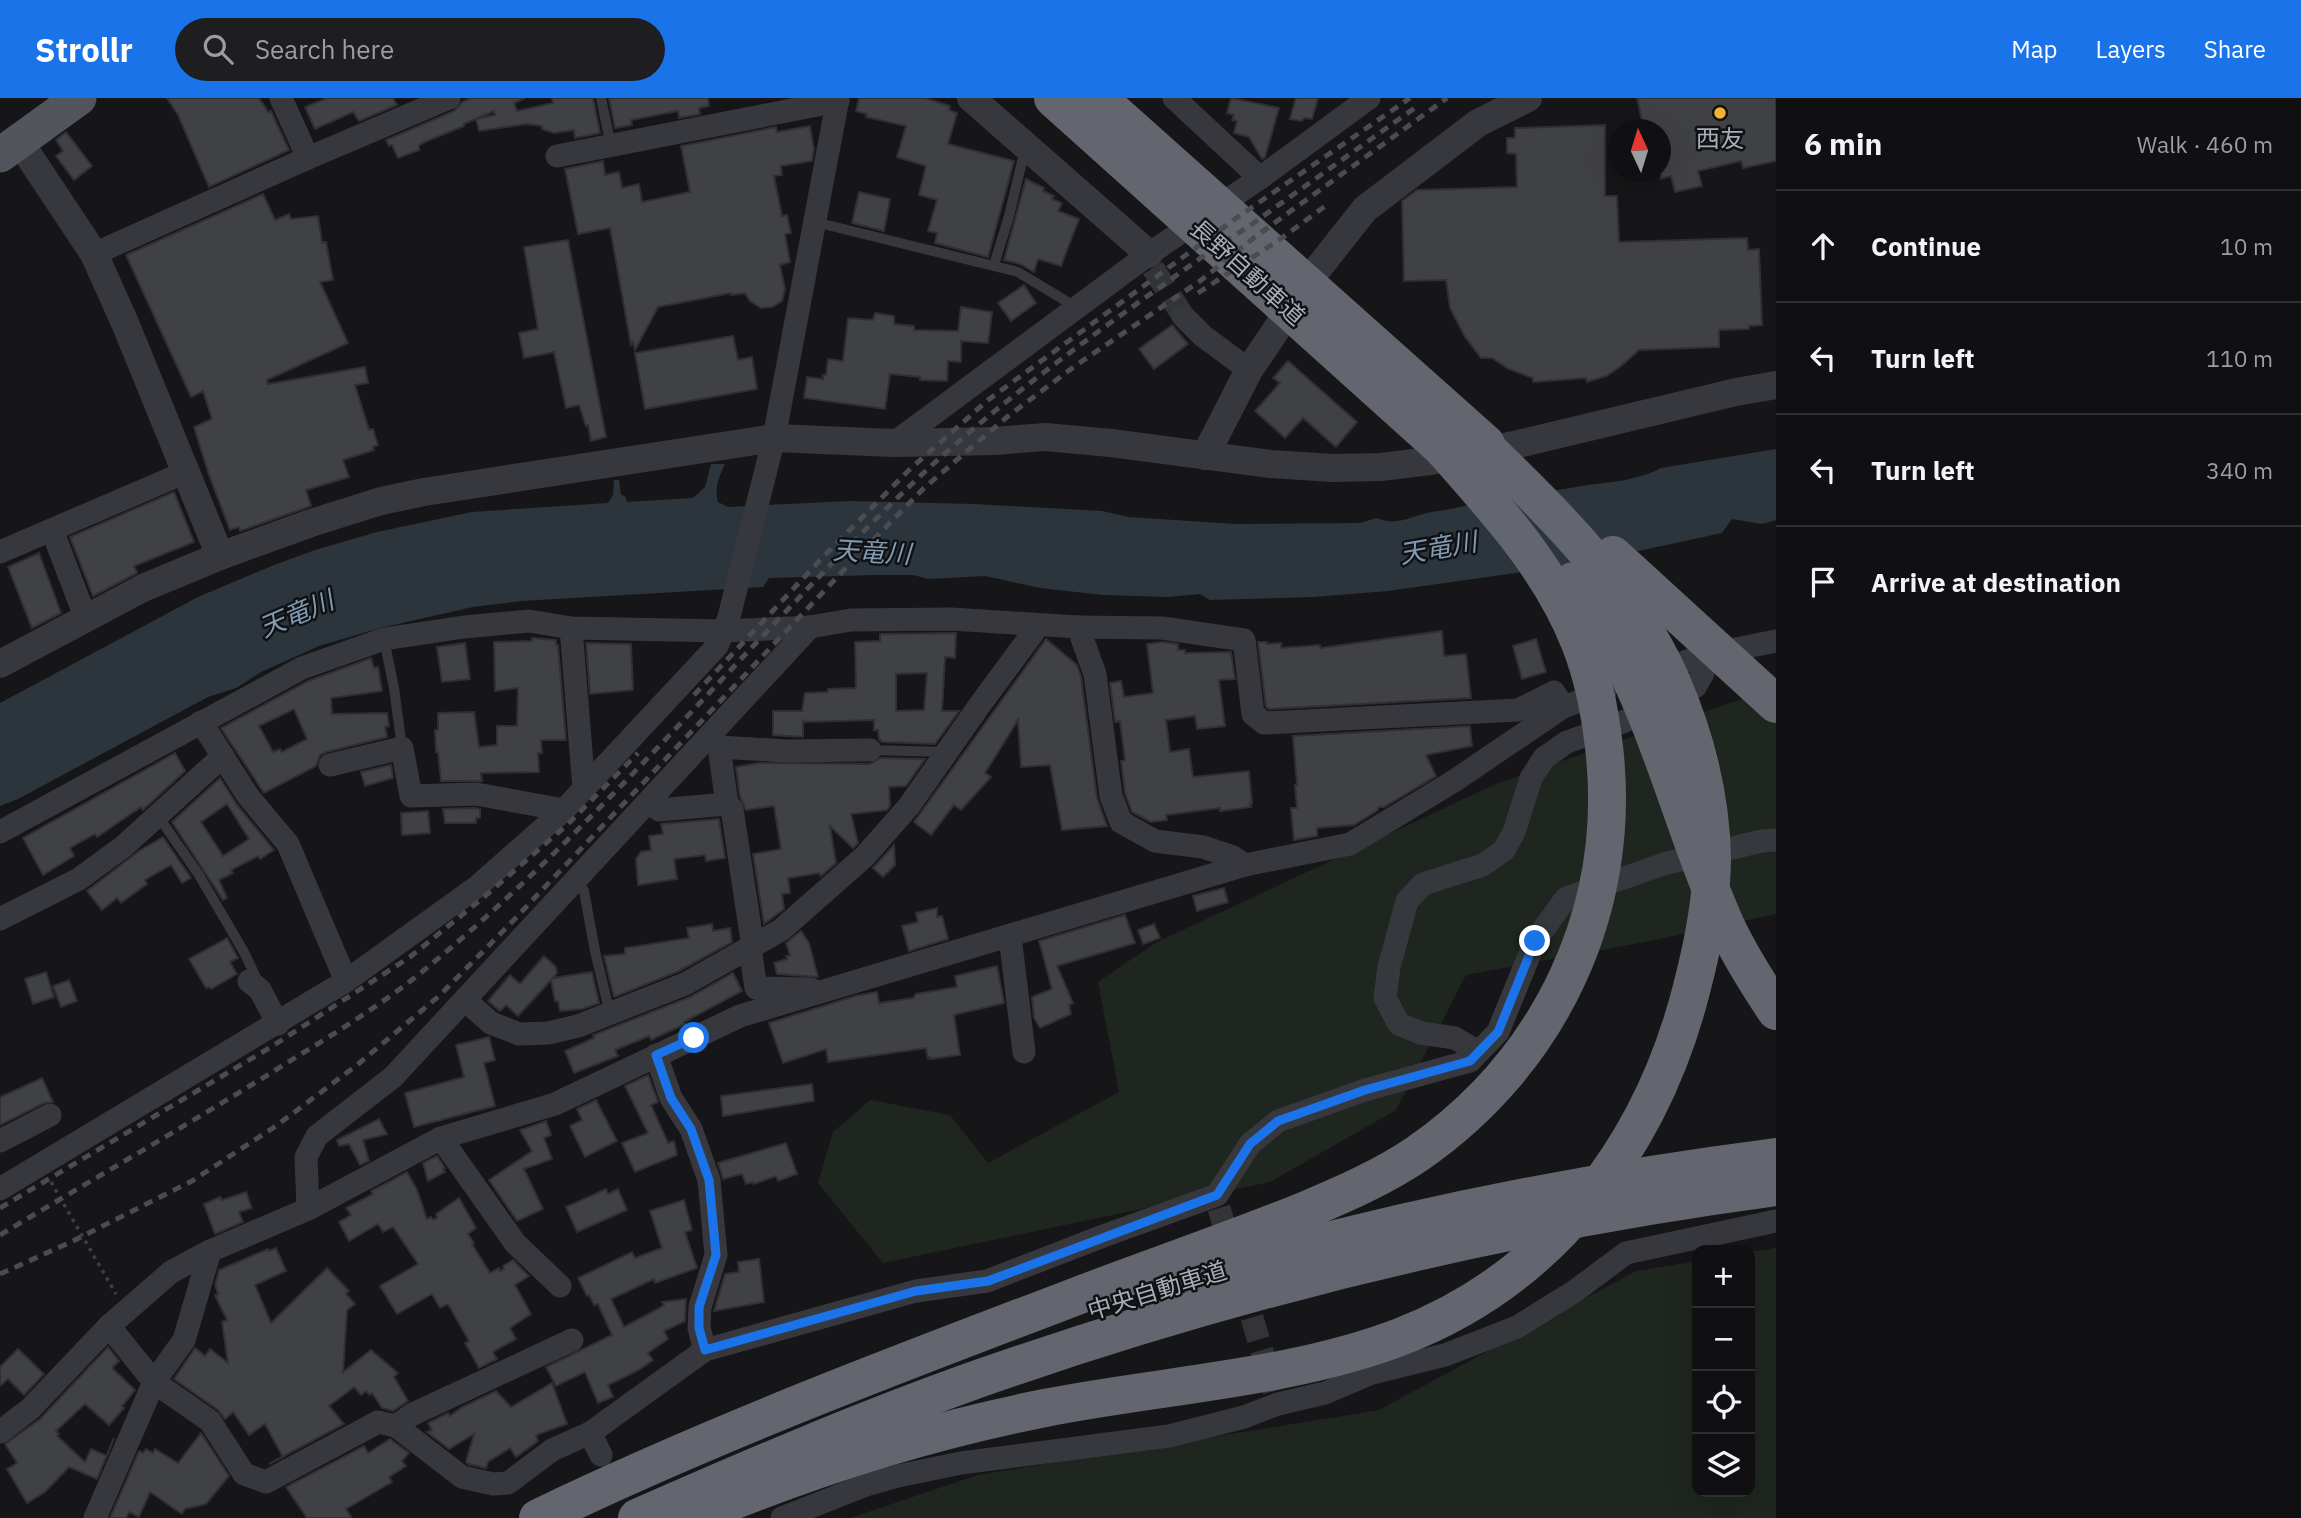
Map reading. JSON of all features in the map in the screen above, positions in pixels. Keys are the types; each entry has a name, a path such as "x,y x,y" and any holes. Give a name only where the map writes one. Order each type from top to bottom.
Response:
{"highway":[{"name":"長野自動車道","path":"1053,98 1407,414 1454,438"},
{"name":"長野自動車道","path":"1098,98 1454,438"},
{"path":"1454,438 1552,497 1776,704"},
{"path":"691,1518 862,1454 924,1437 1047,1408 1218,1380 1342,1355 1399,1337 1449,1315 1497,1284 1543,1247 1586,1205 1618,1162 1646,1112 1668,1062 1718,920 1709,810 1701,768 1689,725 1651,639 1628,602 1599,564 1454,438"},
{"path":"538,1518 673,1456 847,1384 1287,1217 1371,1181 1413,1157 1451,1129 1486,1097 1520,1058 1547,1019 1586,936 1605,850 1606,765 1601,720 1580,643 1563,606 1544,572 1504,517 1454,438"},
{"path":"1718,920 1776,1011"},
{"name":"中央自動車道","path":"567,1518 774,1426 895,1379 1151,1290 1347,1236 1552,1192 1776,1157"},
{"name":"中央自動車道","path":"637,1518 785,1453 974,1381 1163,1319 1340,1271 1530,1228 1776,1187"}],"main road":[{"path":"10,148 79,98"}],"street":[{"path":"281,98 308,158"},
{"path":"94,254 449,98"},
{"path":"971,98 1151,261"},
{"path":"1174,98 1259,178"},
{"path":"894,443 1076,307 1151,261 1368,98"},
{"path":"1205,456 1249,370 1316,271 1365,209 1478,123 1528,98"},
{"path":"3,1181 278,1024 346,981 478,886 564,810 717,646 726,624 771,448 838,99 557,156"},
{"path":"10,148 94,254 220,556"},
{"path":"1183,316 1203,336 1249,370"},
{"path":"0,664 143,589 220,556 381,501 424,492 771,448 1045,437 1271,464 1333,468 1381,467 1514,445 1722,395 1776,385"},
{"path":"0,552 186,472"},
{"path":"52,530 86,619"},
{"path":"0,832 302,668 384,639 529,621 571,628 726,624 810,627 851,620 951,619 1038,626 1162,628 1244,640 1253,715 1264,723 1518,710 1554,692 1563,707"},
{"path":"466,1001 491,1023 519,1034 548,1033 578,1026 685,984 781,930 865,856 909,806 1038,626"},
{"path":"308,1209 306,1157 317,1136 393,1077 649,802 714,742 810,627"},
{"path":"1078,627 1095,674 1111,796 1121,822 1155,841 1203,848 1233,857 1245,865"},
{"path":"571,628 583,789"},
{"path":"0,1433 30,1409 109,1326 171,1272 210,1251 308,1209 441,1138 555,1104 740,1016 1245,865 1350,844 1454,781 1563,707 1700,656 1776,641"},
{"path":"1478,1052 1455,1038 1421,1033 1399,1024 1385,998 1389,967 1406,901 1423,884 1483,865 1504,850 1514,832 1531,778 1544,758 1567,742 1623,722 1695,687 1703,673 1700,656"},
{"path":"201,723 248,796 288,844 346,981"},
{"path":"714,742 786,751 870,750"},
{"path":"714,742 727,804 732,809 756,988"},
{"path":"330,765 402,748 411,796 476,794 564,810"},
{"path":"0,919 79,878 124,846 223,757"},
{"path":"649,802 659,810 727,804"},
{"path":"109,1326 154,1382 210,1421 244,1474 266,1482 378,1422 396,1426 463,1477 492,1484 508,1483 552,1450 590,1433 705,1350 916,1291 988,1281 1218,1202 1250,1144 1278,1121 1365,1090 1470,1061 1498,1032 1535,941 1566,898 1667,863 1762,841 1776,841"},
{"path":"1010,936 1024,1052"},
{"path":"254,985 278,1024"},
{"path":"694,1038 701,1023 756,988 808,987 820,993"},
{"path":"656,1055 671,1098 691,1129 709,1180 716,1255 699,1307 699,1328 705,1350"},
{"path":"0,1140 50,1115"},
{"path":"441,1138 516,1243 560,1286"},
{"path":"782,1518 898,1476 961,1463 1169,1436 1244,1418 1276,1397 1325,1393 1372,1373 1445,1355 1517,1327 1575,1291 1626,1253 1776,1221"},
{"path":"95,1518 154,1382 184,1340 210,1251"},
{"path":"396,1426 411,1415 572,1340"},
{"path":"590,1433 601,1455"},
{"path":"821,1518 835,1497"}],"lane":[{"path":"601,98 611,146"},
{"path":"994,265 1026,145"},
{"path":"815,222 1018,272 1076,307"},
{"path":"384,639 402,748"},
{"path":"870,750 948,752"},
{"path":"158,816 199,875 238,941 259,981 254,985"},
{"path":"577,880 584,891 610,1014"}],"path":[{"path":"48,1178 117,1295"}],"shaded area":[{"path":"1776,687 1776,914 1645,942 1466,975 1396,1110 1270,1182 883,1263 818,1183 833,1132 870,1100 950,1115 988,1163 1119,1092 1098,982 1157,942 1498,783"},
{"path":"1776,1248 1776,1518 850,1518 978,1475 1379,1410 1636,1271 1692,1262 1692,1497 1755,1497 1755,1251"}],"water":[{"name":"天竜川","path":"1776,449 1776,520 1762,524 1732,519 1722,533 1578,564 1388,591 1314,597 1210,600 1200,594 1167,597 1103,595 1040,588 985,576 929,579 913,575 874,575 769,578 763,587 521,601 473,607 380,628 319,646 261,672 236,688 208,697 18,799 0,806 0,703 198,597 315,550 377,532 472,512 608,503 613,495 614,480 619,480 621,495 625,496 627,502 693,498 705,487 711,464 725,464 717,492 718,502 728,507 849,501 974,504 1102,511 1129,517 1235,524 1360,523 1377,518 1400,521 1430,512 1502,498 1625,480 1661,468"}],"building":[{"path":"167,98 259,98 268,112 271,111 289,150 209,187 178,115"},
{"path":"327,98 393,98 397,105 359,121 353,112 315,129 305,107"},
{"path":"471,98 525,98 514,103 517,111 553,103 552,98 593,98 600,133 575,138 574,130 554,133 542,129 542,126 526,124 479,131 476,119 495,115 494,111 464,124 464,126 427,141 419,145 419,150 398,158 392,145 389,146 386,140 454,111 462,102"},
{"path":"609,98 708,98 709,106 699,108 700,114 679,118 678,111 631,120 632,125 615,128"},
{"path":"859,98 925,98 950,106 949,110 957,113 948,144 1014,161 988,257 935,243 937,233 928,231 937,200 919,195 926,166 897,157 906,126 866,117 867,114 856,111"},
{"path":"1231,98 1279,108 1265,157 1262,159 1249,137 1234,133 1237,121 1232,120 1234,115 1227,113"},
{"path":"1296,98 1318,98 1312,119 1290,119"},
{"path":"1637,98 1776,98 1776,161 1743,168 1741,161 1698,171 1702,186 1675,192 1671,176 1671,119 1642,119"},
{"path":"1605,125 1605,196 1617,196 1619,242 1747,238 1748,250 1759,249 1762,325 1749,326 1749,329 1719,330 1719,347 1639,350 1606,376 1587,382 1586,378 1533,382 1533,378 1509,369 1492,358 1481,358 1465,337 1450,308 1446,280 1404,281 1402,201 1417,190 1517,187 1516,154 1507,153 1507,138 1515,138 1515,128"},
{"path":"810,126 814,149 812,161 781,166 782,175 774,176 782,216 787,215 791,233 785,234 790,262 780,265 785,289 782,301 772,307 761,308 750,301 745,293 731,293 658,307 635,350 633,342 631,345 610,228 578,234 565,169 603,161 605,175 619,172 622,188 639,184 642,202 690,192 681,146 776,127 777,132"},
{"path":"66,132 92,166 74,180 56,156 63,151 56,140"},
{"path":"1026,179 1044,188 1043,191 1054,196 1052,199 1062,203 1058,211 1079,219 1061,266 1038,259 1034,272 1020,264 1004,260"},
{"path":"859,192 890,199 884,231 852,223"},
{"path":"263,194 275,220 289,214 291,219 318,216 322,243 326,242 333,280 320,282 348,343 267,380 268,384 365,367 368,383 355,385 369,430 373,429 378,445 373,447 374,450 343,460 349,477 306,490 311,506 240,531 239,527 230,530 194,427 212,419 203,391 191,397 126,255"},
{"path":"568,240 606,437 591,441 588,425 586,426 579,405 566,408 554,352 524,358 519,333 538,329 524,247"},
{"path":"1024,285 1036,303 1011,321 998,303"},
{"path":"961,307 992,312 988,343 961,341 961,362 948,361 947,381 920,380 920,377 890,374 885,409 804,398 807,377 823,379 828,359 843,361 848,318 873,320 875,313 894,316 894,324 914,326 914,330 958,331"},
{"path":"1172,325 1188,344 1154,369 1139,349"},
{"path":"733,336 738,360 752,357 757,389 645,409 635,353"},
{"path":"1288,361 1357,422 1336,447 1303,418 1285,438 1255,411 1280,383 1273,378"},
{"path":"174,492 194,542 134,566 137,573 93,596 70,537"},
{"path":"39,553 61,613 32,628 8,567"},
{"path":"1442,631 1444,656 1466,654 1471,698 1269,709 1266,707 1258,642 1281,643 1281,648 1320,645 1320,648"},
{"path":"956,633 955,658 945,657 942,711 959,711 935,744 882,742 878,730 874,730 874,720 803,722 803,737 773,735 773,711 802,711 805,693 856,688 855,642 880,641 880,634","holes":["927,673 924,710 896,711 896,674"]},
{"path":"532,638 556,640 558,645 566,740 541,740 542,753 538,753 539,772 481,773 482,781 441,781 435,730 438,730 438,713 474,712 479,747 497,745 497,726 517,726 518,688 495,691 494,642 532,641"},
{"path":"1046,639 1077,665 1081,677 1097,798 1107,826 1062,830 1050,765 1021,767 1018,720 985,773 991,777 961,810 954,805 931,835 914,822"},
{"path":"1536,639 1546,672 1522,679 1513,646"},
{"path":"465,643 470,679 442,682 437,647"},
{"path":"586,643 631,644 633,690 590,694"},
{"path":"1147,644 1178,644 1178,650 1185,650 1185,653 1231,652 1235,679 1219,680 1225,726 1197,729 1195,716 1166,720 1170,752 1189,749 1193,777 1249,771 1251,807 1166,815 1167,820 1151,822 1132,812 1125,793 1121,761 1125,760 1120,721 1115,722 1110,683 1121,681 1124,697 1153,693"},
{"path":"371,658 374,668 378,667 382,691 331,698 332,714 387,713 387,737 326,752 320,755 316,766 264,793 221,728 308,681","holes":["294,709 307,739 282,752 280,749 273,752 259,726"]},
{"path":"1470,726 1472,746 1426,755 1436,776 1384,807 1378,807 1378,810 1354,825 1317,828 1317,836 1294,840 1291,808 1297,808 1297,785 1293,736"},
{"path":"175,753 185,771 143,810 141,807 97,837 95,834 70,848 74,856 43,875 23,838"},
{"path":"881,758 925,759 906,786 889,787 890,806 887,810 851,814 858,843 853,848 830,826 836,863 821,876 819,873 788,878 790,893 782,894 784,909 764,924 753,854 781,849 774,806 746,810 740,797 736,767 759,763 870,764"},
{"path":"391,765 393,778 365,786 361,772"},
{"path":"220,778 237,805 274,850 260,859 258,856 231,870 233,873 219,880 227,898 223,900 172,822","holes":["227,804 249,839 223,856 201,822"]},
{"path":"443,809 480,809 480,818 476,818 476,823 445,823"},
{"path":"428,811 430,833 402,835 401,813"},
{"path":"719,819 725,858 706,861 705,855 674,859 677,879 638,885 636,859 641,852 651,850 649,836 663,834 661,824"},
{"path":"163,837 191,878 182,883 171,865 145,880 147,884 121,903 117,898 102,910 87,891 139,851"},
{"path":"894,845 895,865 883,877 873,868"},
{"path":"1224,888 1228,902 1197,911 1193,896"},
{"path":"937,908 937,917 942,916 948,939 909,951 902,926 918,922 916,913"},
{"path":"1125,915 1135,943 1057,966 1073,1003 1069,1005 1071,1014 1040,1028 1034,1018 1032,997 1052,989 1039,941"},
{"path":"712,924 713,931 730,928 732,942 679,971 614,997 604,956 625,954 625,948 689,938 687,928"},
{"path":"1154,924 1160,938 1143,944 1138,930"},
{"path":"801,931 809,943 818,977 777,974 774,963 787,959 786,956 790,955 786,943"},
{"path":"227,938 238,958 230,962 237,974 211,989 206,988 189,959"},
{"path":"544,956 556,967 557,973 553,978 592,972 599,1003 582,1009 560,1011 551,980 518,1016 506,1005 500,1011 488,1001 510,975 520,984"},
{"path":"997,966 1004,1003 954,1015 960,1055 930,1059 926,1048 828,1062 826,1049 783,1063 769,1023 855,996 877,992 879,1003 957,987 955,976"},
{"path":"46,972 54,997 33,1004 25,979"},
{"path":"733,973 742,991 684,1022 685,1024 651,1040 649,1036 615,1050 618,1056 574,1073 565,1051 594,1038 593,1035 690,997"},
{"path":"69,980 77,1001 61,1007 53,986"},
{"path":"489,1037 495,1060 484,1063 495,1106 414,1127 405,1093 464,1077 456,1045"},
{"path":"648,1075 658,1102 651,1105 668,1143 674,1141 677,1155 635,1172 622,1143 648,1133 625,1086"},
{"path":"42,1078 53,1102 44,1103 0,1125 0,1097"},
{"path":"812,1084 814,1101 723,1116 721,1096"},
{"path":"596,1100 617,1141 585,1157 570,1126 582,1120 577,1109"},
{"path":"379,1119 387,1134 363,1140 369,1161 360,1165 349,1144 339,1146 337,1140"},
{"path":"546,1121 551,1135 544,1138 552,1159 524,1169 543,1209 517,1221 489,1180 532,1151 520,1130"},
{"path":"786,1143 797,1174 778,1181 776,1176 754,1184 746,1184 742,1174 723,1179 718,1163"},
{"path":"437,1156 445,1172 428,1181 423,1163"},
{"path":"407,1172 417,1190 427,1219 437,1218 436,1214 459,1198 476,1228 468,1234 474,1243 472,1244 490,1273 499,1268 500,1271 504,1269 503,1266 513,1260 529,1276 515,1285 531,1314 510,1328 516,1339 493,1352 497,1359 479,1368 465,1343 469,1341 448,1304 440,1308 432,1294 397,1314 380,1286 418,1264 393,1227 383,1232 378,1224 349,1241 339,1222 351,1215 346,1208"},
{"path":"606,1189 608,1194 618,1189 627,1210 577,1232 566,1207"},
{"path":"246,1192 252,1208 239,1212 243,1222 215,1234 204,1204 220,1197 222,1200"},
{"path":"684,1200 692,1230 685,1232 697,1268 655,1283 654,1279 611,1299 624,1327 658,1309 664,1305 662,1302 686,1299 685,1321 664,1331 668,1339 648,1353 653,1360 608,1385 613,1397 598,1403 585,1372 556,1386 546,1367 612,1335 598,1304 594,1305 589,1295 587,1296 578,1278 632,1252 635,1258 662,1248 650,1211"},
{"path":"276,1248 286,1271 255,1285 271,1323 327,1268 349,1291 346,1294 355,1304 347,1310 343,1372 371,1350 398,1373 394,1377 408,1401 393,1411 382,1408 372,1393 370,1395 366,1391 361,1395 354,1387 329,1406 344,1424 283,1457 265,1424 249,1435 233,1412 225,1419 218,1410 174,1379 195,1348 205,1356 210,1349 228,1363 222,1322 227,1320 215,1295 218,1294 215,1285 219,1270"},
{"path":"759,1259 764,1302 714,1311 725,1274 739,1272 738,1262"},
{"path":"108,1347 119,1361 112,1368 135,1390 122,1406 124,1408 109,1425 85,1404 56,1431 59,1434 57,1436 85,1462 91,1449 107,1456 97,1479 69,1467 45,1492 27,1503 7,1469 17,1463 5,1444 40,1419"},
{"path":"18,1349 44,1374 24,1395 8,1379 0,1386 0,1367"},
{"path":"552,1383 567,1424 536,1435 538,1441 516,1457 510,1448 488,1462 486,1468 468,1464 466,1462 474,1434 449,1449 427,1432 432,1430 428,1423 448,1413 450,1416 462,1407 496,1391 511,1407"},
{"path":"201,1433 229,1476 206,1504 185,1509 182,1514 150,1492 139,1517 129,1512 126,1518 110,1518 139,1451 143,1453 146,1449 153,1453 155,1449 178,1463"},
{"path":"390,1439 409,1453 402,1461 406,1466 389,1477 392,1482 346,1509 352,1518 307,1518 286,1487 364,1446 368,1453"}],"tunnel":[{"path":"1153,268 1183,316"},
{"path":"1219,1208 1231,1249"},
{"path":"1242,1285 1274,1391"}],"railway":[{"path":"694,695 908,471 988,400 1235,219 1410,98"},
{"path":"0,1274 71,1242 192,1181 276,1126 357,1065 439,996 510,924 924,488 1007,417 1075,366 1200,281 1255,237 1447,98"},
{"path":"0,1235 214,1108 407,984 489,914 552,855 854,541 951,448 1100,330 1416,107"},
{"path":"1198,293 1328,204"},
{"path":"0,1208 271,1047 410,957 567,825 638,753"}],"place":[{"name":"西友","path":"1720,113"}],"route":[{"path":"694,1038 656,1055 671,1098 691,1129 709,1180 716,1255 699,1307 699,1328 705,1350 916,1291 988,1281 1217,1195 1250,1144 1278,1121 1365,1090 1470,1061 1498,1032 1535,941"}]}
